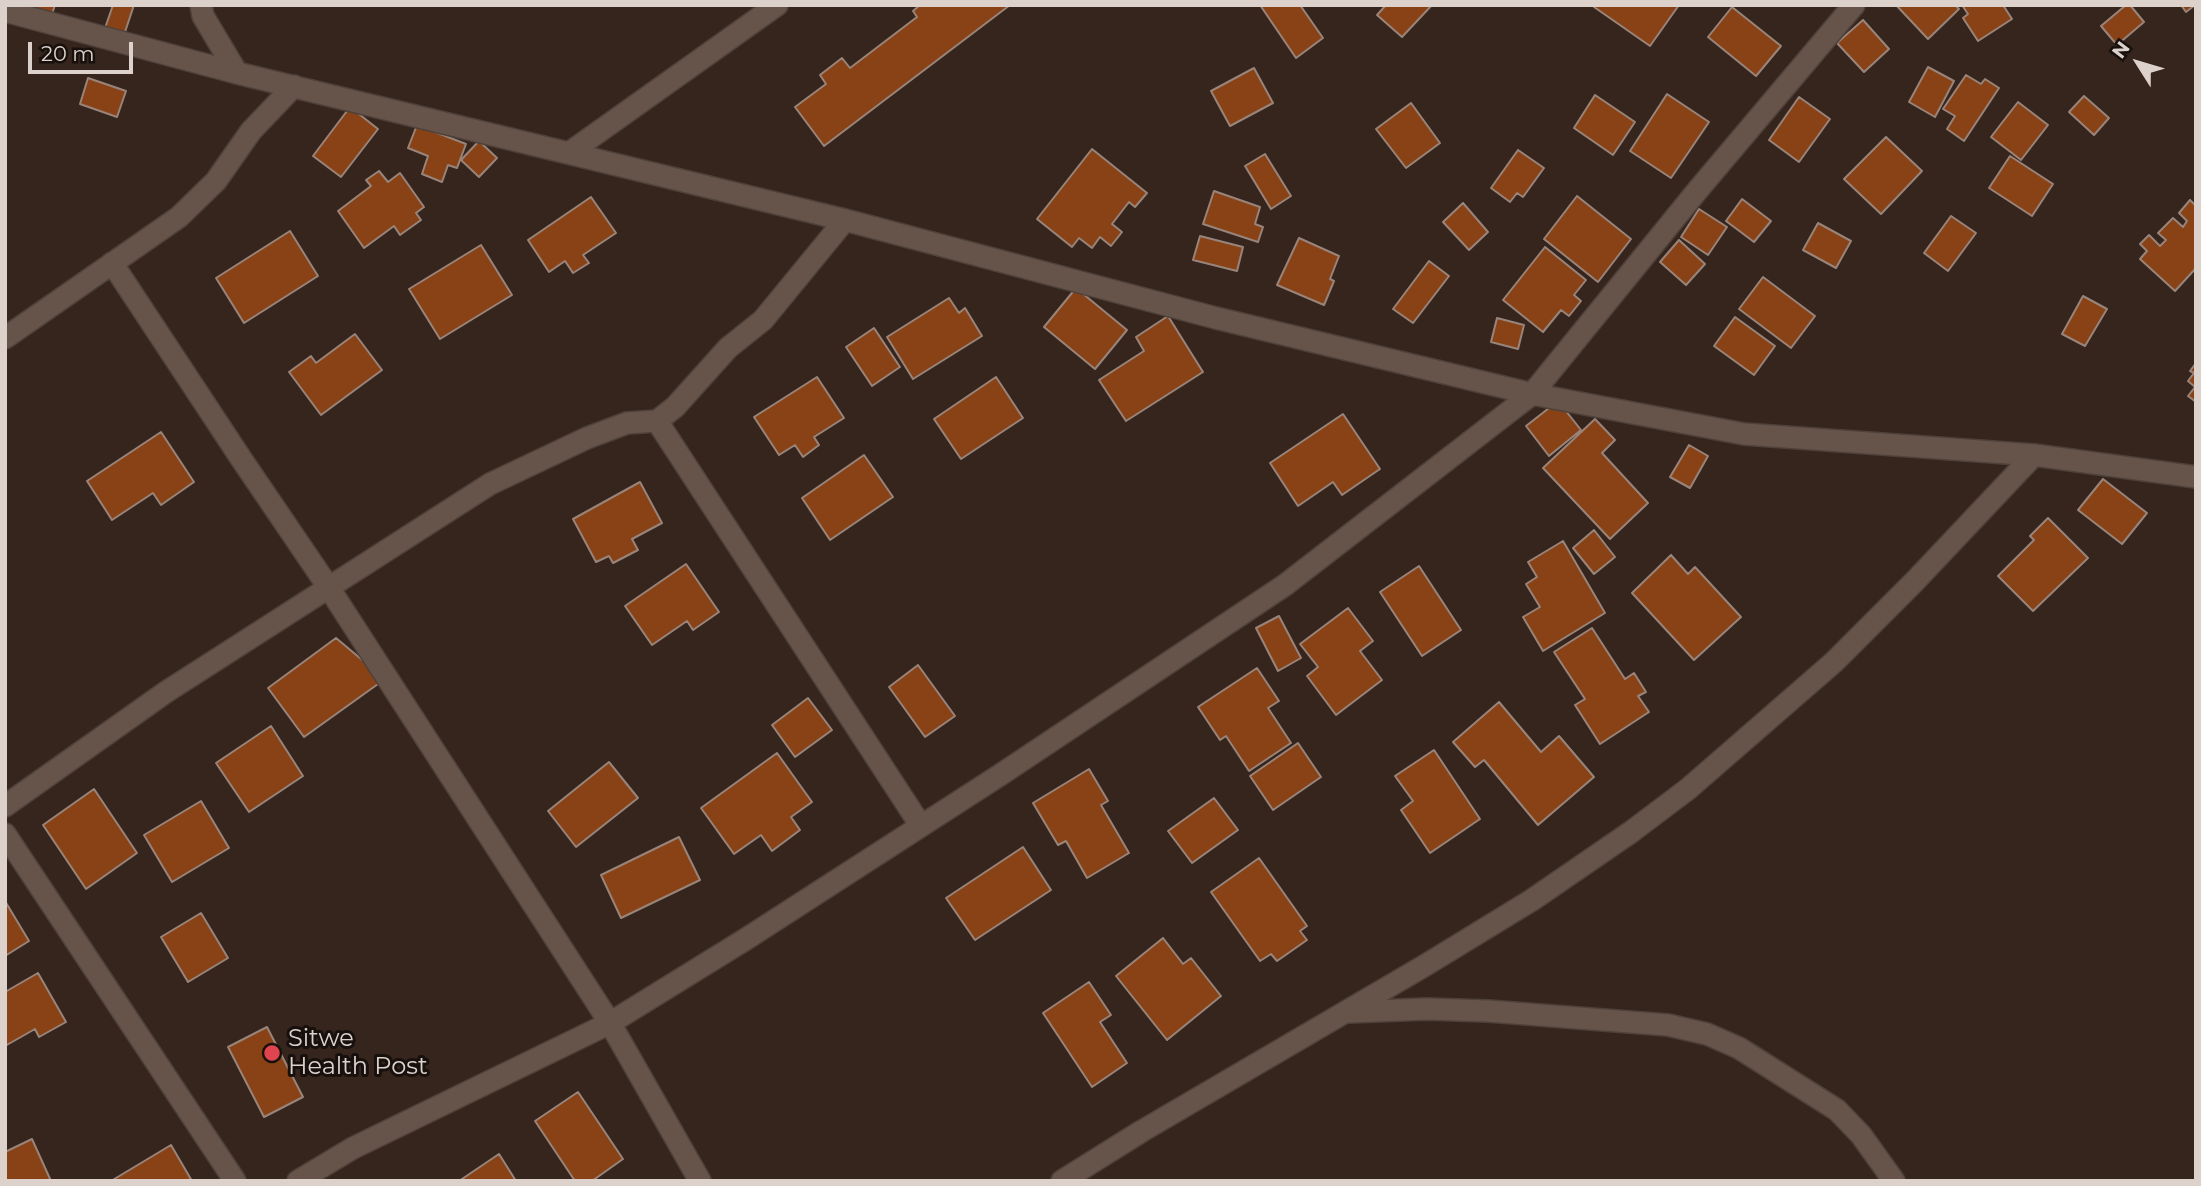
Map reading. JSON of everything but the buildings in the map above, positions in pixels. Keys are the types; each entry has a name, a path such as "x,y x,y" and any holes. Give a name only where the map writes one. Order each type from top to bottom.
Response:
{"street":[{"path":"201,5 203,16 237,73"},
{"path":"569,153 777,5"},
{"path":"298,1181 353,1148 610,1023 746,940 1285,584 1532,394 1697,191 1854,5"},
{"path":"5,11 237,73 845,220 1216,318 1532,394 1744,434 2035,455 2196,477"},
{"path":"5,338 179,217 216,181 251,131 294,86"},
{"path":"5,806 166,692 490,484 600,433 626,424 657,421 675,407 728,348 763,320 845,220"},
{"path":"113,263 329,588 610,1023 700,1181"},
{"path":"657,421 921,825"},
{"path":"1062,1181 1532,900 1632,832 1688,789 1834,662 2035,455"},
{"path":"5,834 235,1181"},
{"path":"1344,1012 1427,1009 1488,1011 1668,1025 1707,1034 1739,1048 1837,1110 1861,1135 1894,1181"}],"place":[{"name":"Sitwe Health Post","path":"272,1053"}]}
